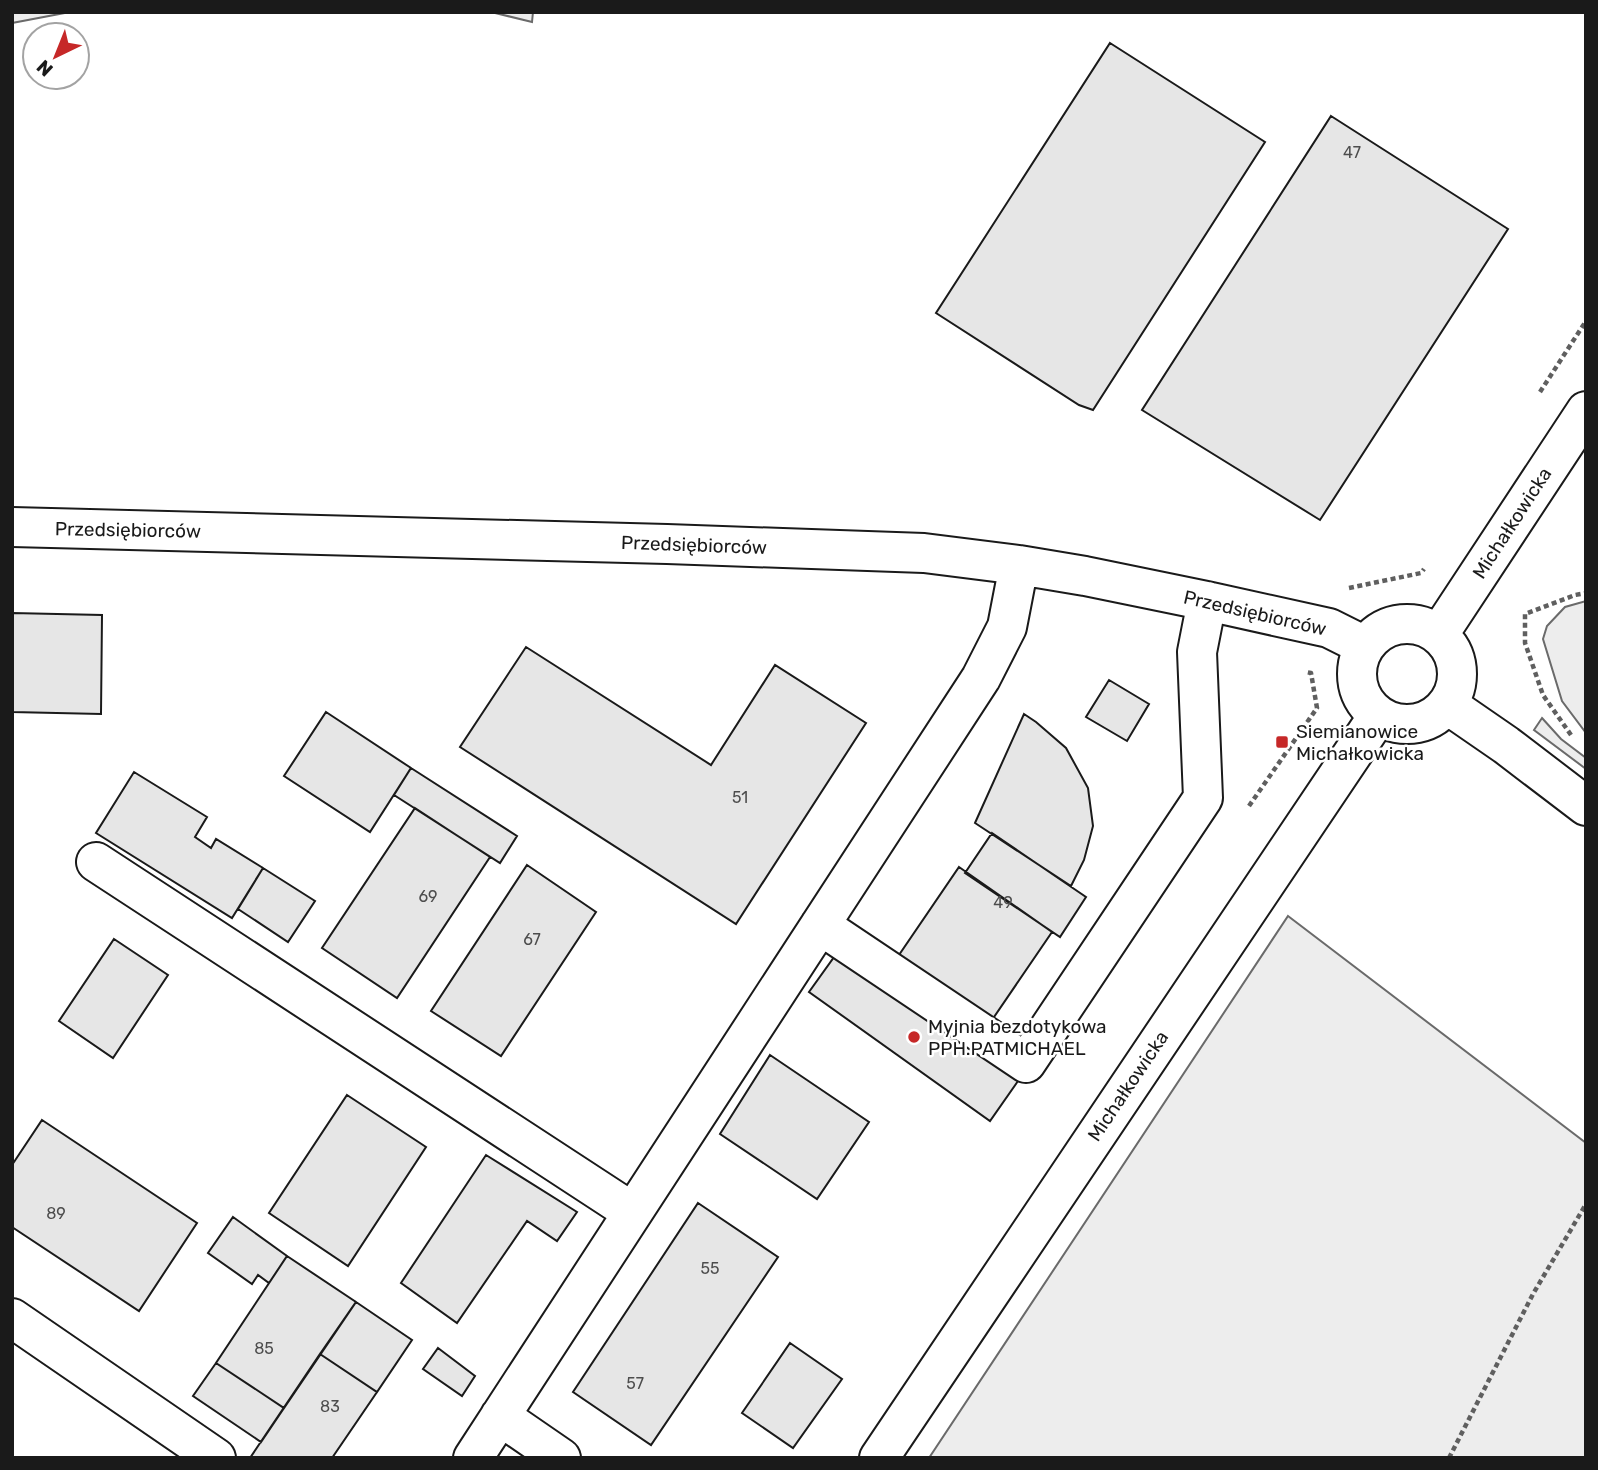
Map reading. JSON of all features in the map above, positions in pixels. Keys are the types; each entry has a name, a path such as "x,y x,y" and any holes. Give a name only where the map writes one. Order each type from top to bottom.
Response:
{"street":[{"name":"Michałkowicka","path":"1439,634 1586,411"},
{"name":"Przedsiębiorców","path":"12,527 924,553 1019,565 1207,601 1329,628 1365,646"},
{"path":"473,1458 981,678 1007,627 1019,565"},
{"path":"820,925 1026,1063 1203,798 1197,652 1207,601"},
{"path":"1404,623 1423,626 1439,634 1452,649 1458,668 1457,688 1448,705 1431,719 1411,724 1378,716 1360,693 1357,673 1365,646 1370,639 1386,627 1404,623"},
{"path":"1448,705 1586,806"},
{"name":"Michałkowicka","path":"879,1458 1378,716"},
{"path":"96,862 632,1212"},
{"path":"12,1318 216,1458"},
{"path":"500,1416 561,1458"}],"path":[{"path":"1578,740 1570,734 1543,695 1525,643 1525,614 1586,593"},
{"path":"1299,669 1311,674 1317,708"},
{"path":"1449,1458 1534,1294 1586,1204"}],"shaded area":[{"path":"12,12 70,12 21,21 12,23"},
{"path":"491,12 533,12 532,22"},
{"path":"1586,601 1586,733 1562,701 1543,639 1547,626 1565,607"},
{"path":"1542,718 1561,739 1586,758 1586,769 1534,730"},
{"path":"1288,916 1586,1143 1586,1458 929,1458"}],"building":[{"path":"1110,43 1265,142 1093,410 1079,405 936,313"},
{"path":"1331,116 1508,229 1320,520 1142,410"},
{"path":"12,613 102,615 101,714 12,712"},
{"path":"526,647 711,765 775,665 866,723 736,924 460,747"},
{"path":"1109,680 1149,704 1127,741 1086,717"},
{"path":"326,712 411,768 370,832 284,776"},
{"path":"1024,714 1066,748 1088,788 1093,826 1084,860 1071,886 975,823"},
{"path":"411,768 517,836 500,863 394,795"},
{"path":"134,772 207,817 195,837 211,848 216,839 263,868 232,918 96,833"},
{"path":"415,808 490,857 397,998 322,948"},
{"path":"992,833 1086,897 1060,937 965,873"},
{"path":"527,865 596,912 501,1056 431,1011"},
{"path":"959,867 1052,932 992,1020 899,955"},
{"path":"263,868 315,901 288,942 238,909"},
{"path":"114,939 168,975 113,1058 59,1021"},
{"name":"Myjnia bezdotykowa PPH.PATMICHAEL","path":"837,953 1018,1081 990,1121 809,992"},
{"path":"770,1055 869,1122 817,1199 720,1134"},
{"path":"347,1095 426,1147 348,1266 269,1213"},
{"path":"42,1120 197,1223 139,1311 12,1227 12,1165"},
{"path":"486,1155 577,1212 557,1241 527,1221 457,1323 401,1283"},
{"path":"698,1203 778,1257 651,1445 573,1392"},
{"path":"233,1217 287,1256 269,1283 258,1275 252,1284 208,1253"},
{"path":"287,1256 356,1302 284,1408 216,1363"},
{"path":"356,1302 412,1340 377,1392 320,1354"},
{"path":"790,1343 842,1379 793,1448 742,1413"},
{"path":"438,1348 475,1376 462,1396 423,1369"},
{"path":"320,1354 377,1392 332,1458 250,1458"},
{"path":"216,1363 284,1408 261,1442 193,1396"}],"place":[{"name":"Siemianowice Michałkowicka","path":"1282,742"},
{"name":"Myjnia bezdotykowa PPH.PATMICHAEL","path":"914,1037"}]}
